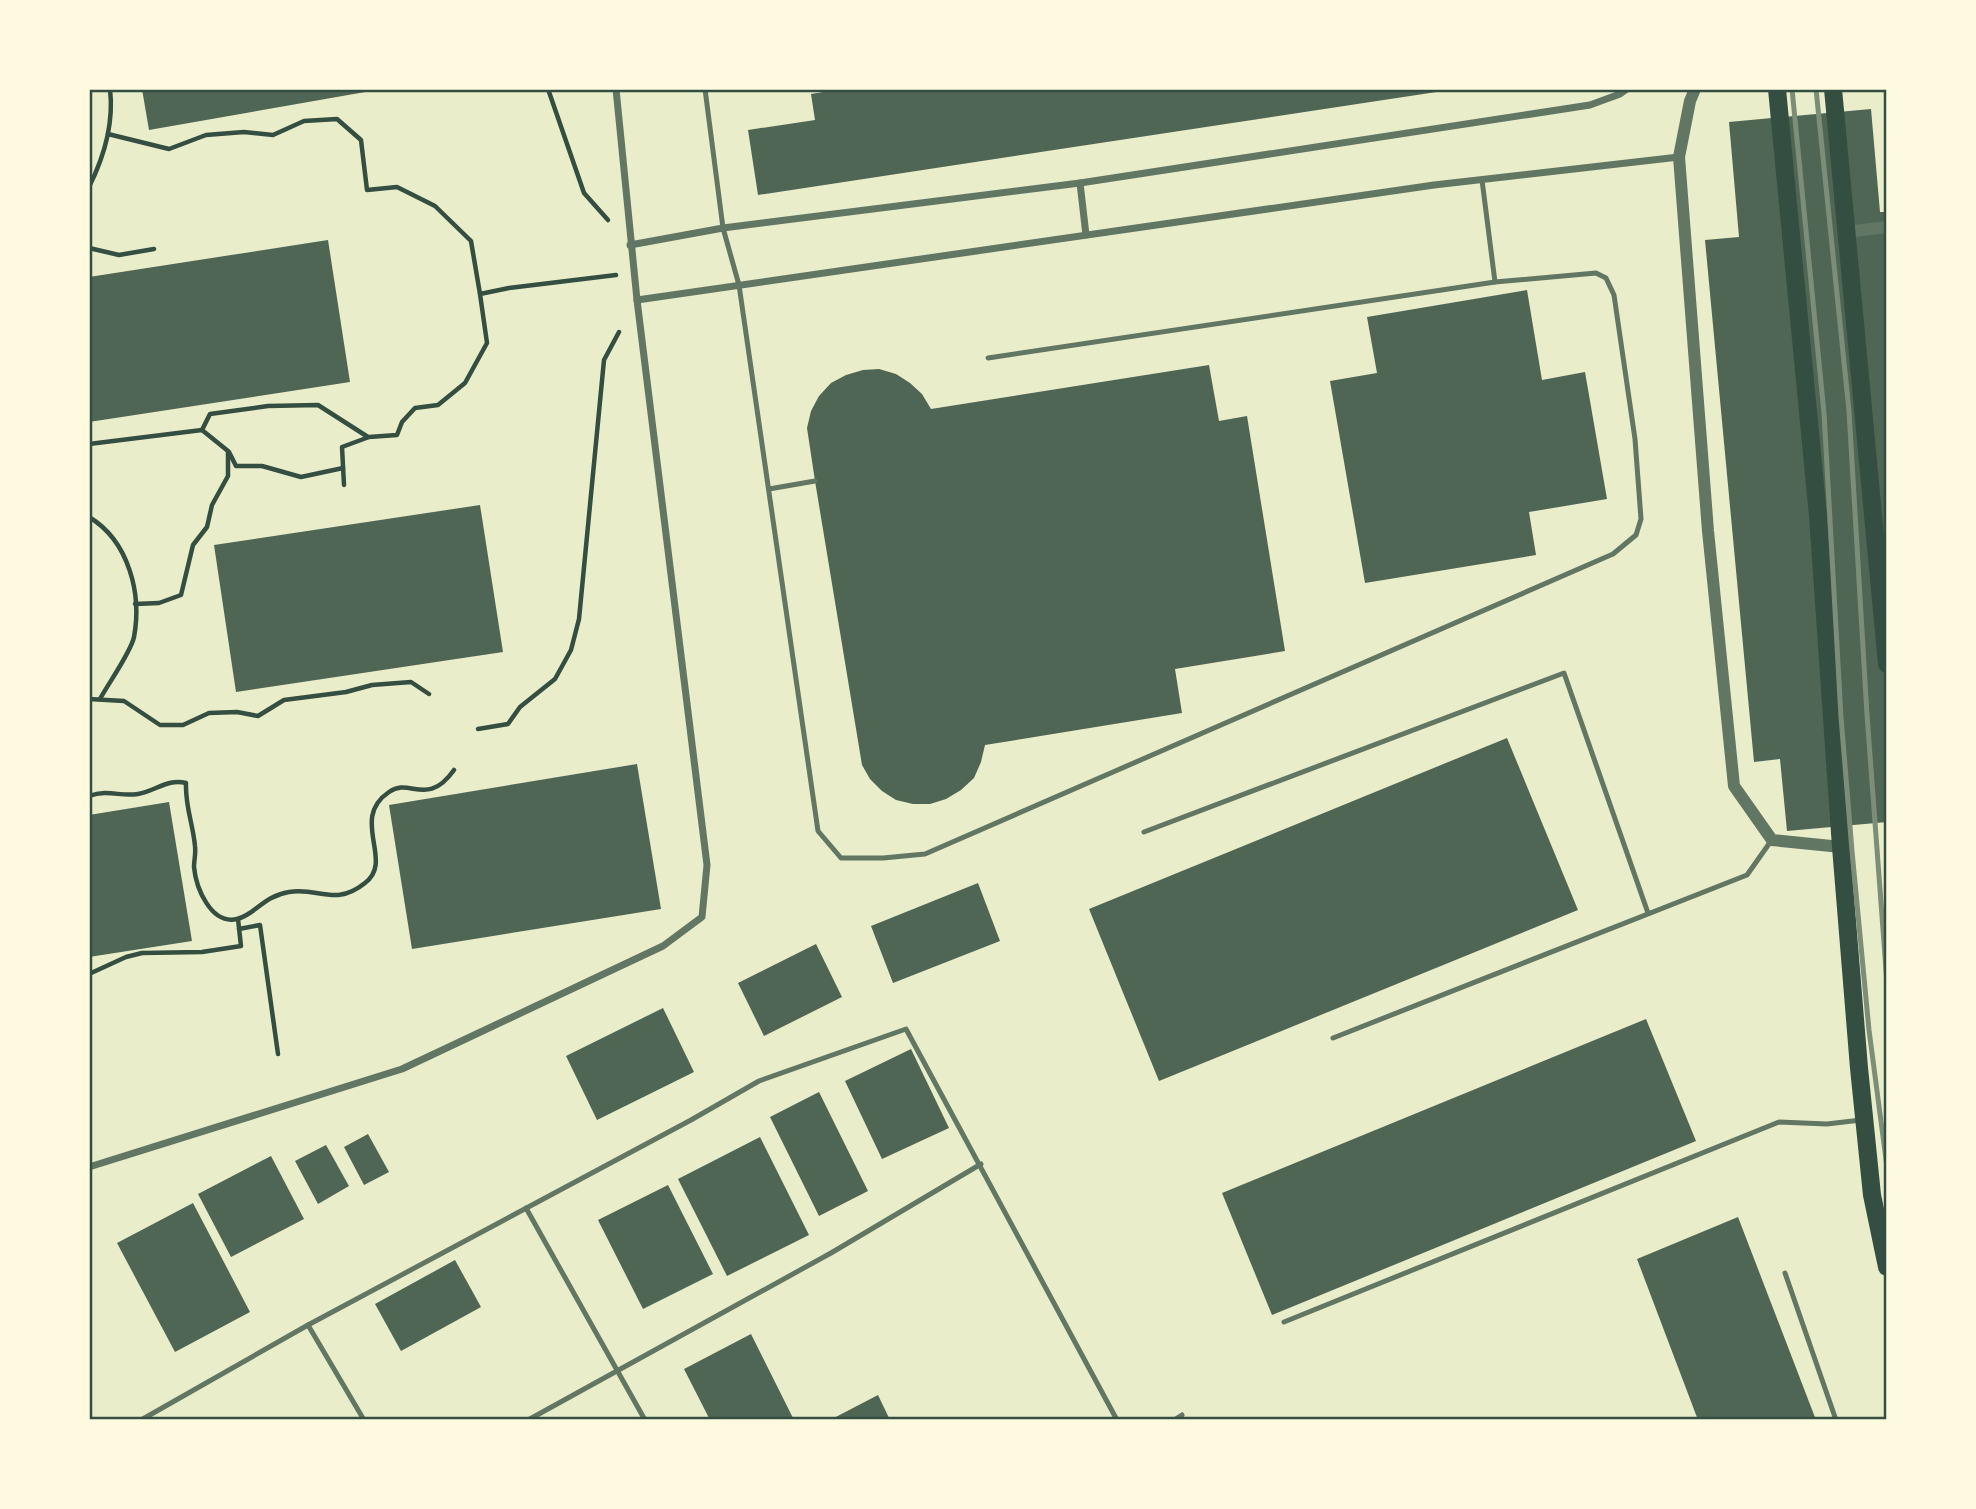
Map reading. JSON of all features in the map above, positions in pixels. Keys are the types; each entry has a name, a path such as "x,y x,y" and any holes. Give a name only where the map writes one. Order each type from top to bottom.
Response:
{"main road":[{"path":"1777,89 1818,516 1841,847 1864,1120 1872,1195 1887,1267"},
{"path":"1833,89 1887,664"}],"street":[{"path":"89,1167 402,1069 663,946 702,916 708,866 630,245 616,89"},
{"path":"630,245 723,228 1080,183 1590,105 1627,89"},
{"path":"1695,89 1690,101 1679,157 1708,531 1734,786 1772,841 1841,847"},
{"path":"637,300 1482,180 1679,157"},
{"path":"1080,183 1086,235"},
{"path":"1846,232 1887,228"}],"lane":[{"path":"705,89 723,228 739,285 818,831 841,858 925,854 1613,554 1636,535 1641,519 1634,439 1611,287 1606,278 1596,273 1494,282 988,358"},
{"path":"1482,180 1494,282"},
{"path":"769,489 815,481"},
{"path":"1144,832 1564,673 1648,913"},
{"path":"1333,1038 1747,875 1772,841"},
{"path":"141,1420 308,1325 759,1081 906,1029 1117,1420"},
{"path":"1284,1322 1779,1122 1827,1124 1864,1120"},
{"path":"528,1420 831,1253 981,1164"},
{"path":"526,1208 645,1420"},
{"path":"1785,1273 1836,1420"},
{"path":"308,1325 364,1420"},
{"path":"1174,1420 1182,1415"}],"path":[{"path":"89,187 108,134 110,89"},
{"path":"548,89 583,192"},
{"path":"108,134 169,149 206,135 244,132 273,135 304,121 337,119 361,140 367,190 397,187 435,206 471,241 487,343 465,383 438,405 415,408 402,422 397,435 369,437 342,447 344,485"},
{"path":"89,248 119,256 154,249"},
{"path":"480,294 634,273"},
{"path":"478,729 508,724 520,706 555,679 571,650 579,620 604,359 637,300"},
{"path":"202,430 210,414 268,406 318,405 369,437"},
{"path":"89,444 202,430 228,451 236,466 262,466 301,477 343,468"},
{"path":"135,604 159,603 181,595 193,545 206,527 212,505 228,476 228,451"},
{"path":"89,517 99,523 121,548 137,591 134,639 100,699"},
{"path":"89,699 124,702 160,725 183,725 209,713 237,712 258,716 284,700 346,692 372,685 411,682 429,694"},
{"path":"89,796 107,792 135,794 171,781 186,783 187,811 196,848 194,864 200,891 218,915 226,919 238,919 276,895 292,892 339,896 356,890 369,881 373,871 376,849 370,826 371,814 376,805 397,788 424,791 433,789 449,778 454,770"},
{"path":"89,974 126,957 142,953 202,952 241,946 238,919"},
{"path":"239,929 260,925 278,1054"}],"building":[{"path":"142,89 371,89 371,91 149,130"},
{"path":"841,89 1443,91 758,195 748,130 815,120 811,94"},
{"path":"1871,109 1880,212 1887,212 1887,822 1787,831 1780,759 1754,762 1705,240 1739,237 1729,122"},
{"path":"328,240 350,382 89,422 89,277"},
{"path":"1527,290 1542,380 1585,372 1607,499 1529,512 1536,555 1365,583 1330,381 1377,373 1367,317"},
{"path":"1209,365 1219,421 1247,416 1285,651 1175,669 1182,713 985,745 974,778 946,799 930,804 913,804 896,800 882,791 870,779 862,765 815,481 807,428 811,411 819,396 831,383 863,370 879,369 896,374 922,394 931,409"},
{"path":"480,505 503,652 236,692 214,545"},
{"path":"1507,738 1578,910 1159,1081 1089,909"},
{"path":"637,764 661,909 412,949 389,805"},
{"path":"169,802 192,941 89,957 89,815"},
{"path":"978,883 1000,941 893,983 871,926"},
{"path":"816,944 842,997 764,1036 738,983"},
{"path":"663,1008 694,1072 597,1120 566,1056"},
{"path":"1646,1019 1696,1141 1272,1315 1222,1193"},
{"path":"911,1049 949,1128 882,1159 845,1081"},
{"path":"819,1092 868,1191 819,1216 770,1117"},
{"path":"368,1134 389,1172 364,1185 344,1147"},
{"path":"760,1137 809,1235 727,1276 678,1179"},
{"path":"326,1145 349,1186 318,1204 295,1161"},
{"path":"271,1156 304,1219 231,1257 198,1194"},
{"path":"668,1185 713,1274 643,1309 598,1220"},
{"path":"193,1203 250,1312 175,1352 117,1243"},
{"path":"1738,1217 1816,1420 1698,1420 1637,1259"},
{"path":"455,1260 481,1307 401,1351 375,1304"},
{"path":"751,1334 794,1420 710,1420 684,1369"},
{"path":"878,1395 890,1420 830,1420"}],"railway":[{"path":"1792,89 1824,413 1841,717 1852,851 1869,1030 1887,1167"},
{"path":"1816,89 1849,411 1867,715 1887,983"}]}
